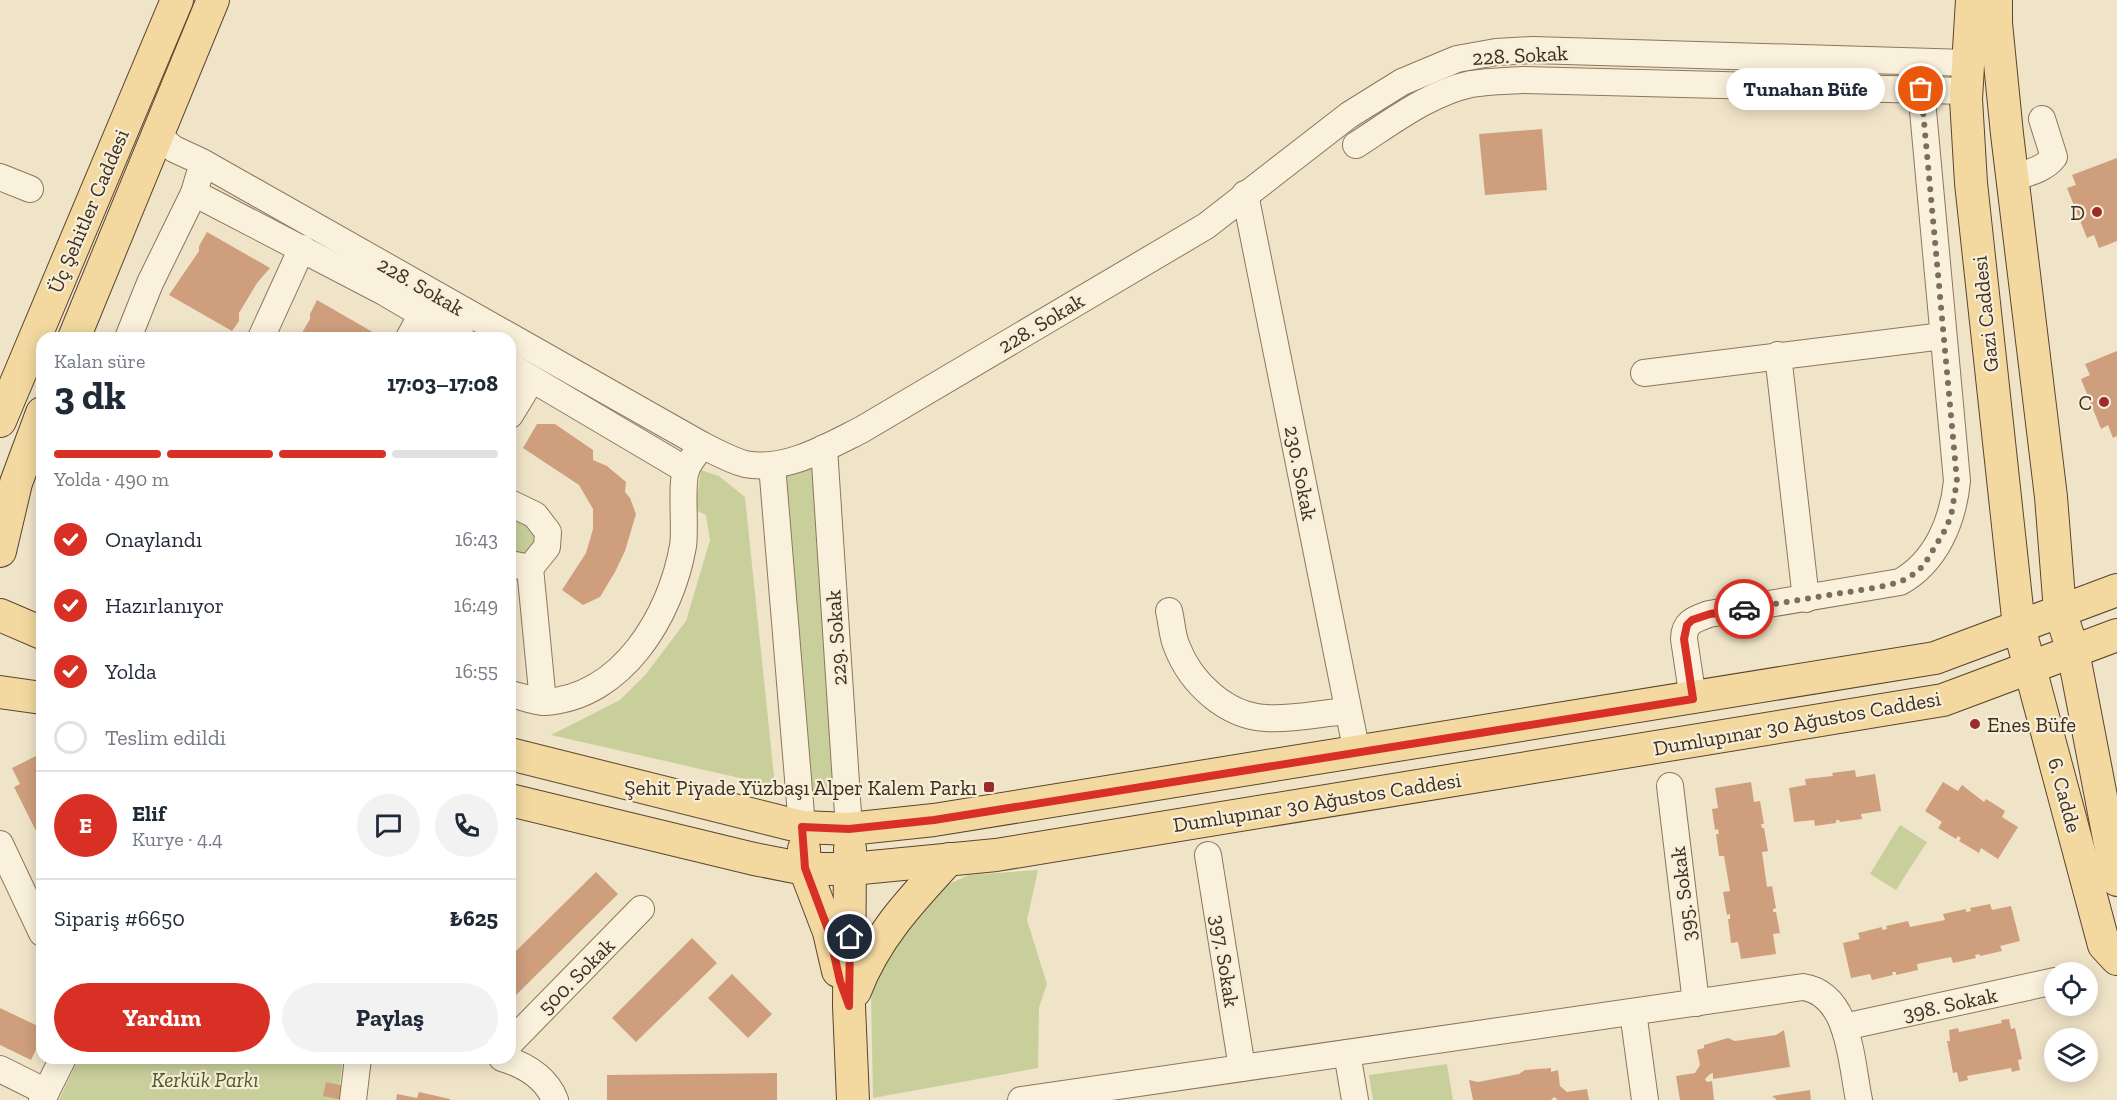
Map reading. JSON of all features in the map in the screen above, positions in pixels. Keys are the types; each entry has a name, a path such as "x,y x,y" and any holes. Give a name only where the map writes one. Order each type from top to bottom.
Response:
{"main road":[{"name":"Üç Şehitler Caddesi","path":"37,332 177,0"},
{"name":"Üç Şehitler Caddesi","path":"76,332 213,0"},
{"name":"Gazi Caddesi","path":"1972,0 1966,77 1968,138 2019,627"},
{"name":"Gazi Caddesi","path":"1996,0 1996,23 2007,134 2051,497 2060,611"},
{"path":"1968,138 2007,134"},
{"name":"Üç Şehitler Caddesi","path":"0,421 36,335"},
{"path":"0,551 16,483 36,429"},
{"name":"Dumlupınar 30 Ağustos Caddesi","path":"516,756 802,827 849,829 996,811 1935,658 2117,590"},
{"name":"6. Cadde","path":"2060,611 2073,651 2117,880"},
{"path":"0,615 36,630"},
{"name":"6. Cadde","path":"2019,627 2104,945 2117,959"},
{"name":"Dumlupınar 30 Ağustos Caddesi","path":"516,801 754,859 805,868 851,869 949,859 1024,850 1943,700 2117,635"},
{"path":"0,692 36,697"},
{"path":"802,827 805,868 829,932 840,981 849,1006"},
{"path":"849,829 851,869 849,1006 853,1100"},
{"path":"849,1006 864,965 880,939 900,912 949,859"}],"street":[{"name":"228. Sokak","path":"516,340 702,446 745,464 772,465 805,456 861,430 1206,226 1245,194 1376,97 1444,63 1476,55 1533,50 1966,77"},
{"path":"1356,145 1428,100 1470,84 1492,81 1921,89 1966,77"},
{"path":"1693,699 1684,639 1684,631 1692,620 1710,614 1900,582 1924,565 1945,530 1953,508 1957,481 1921,89"},
{"path":"2012,178 2037,170 2049,164 2054,158 2042,119"},
{"name":"228. Sokak","path":"158,136 174,149 202,162 501,332"},
{"path":"130,332 150,283 194,193 202,162"},
{"path":"0,177 30,189"},
{"path":"194,193 302,248 452,332"},
{"name":"230. Sokak","path":"1245,194 1357,753"},
{"path":"264,332 302,248"},
{"path":"412,332 422,314"},
{"path":"1644,373 1943,336"},
{"path":"1778,355 1806,599"},
{"path":"516,370 686,470"},
{"path":"516,405 532,379"},
{"path":"516,695 543,702 576,697 614,675 650,635 668,594 683,545 686,470 702,446"},
{"name":"229. Sokak","path":"824,448 849,829"},
{"path":"772,465 802,827"},
{"path":"516,506 535,515 548,532 547,547 520,566 543,702"},
{"path":"1169,611 1177,647 1195,677 1210,695 1241,714 1266,718 1348,711"},
{"name":"395. Sokak","path":"1670,786 1696,1003"},
{"path":"0,844 36,920"},
{"name":"397. Sokak","path":"1208,855 1242,1068"},
{"name":"500. Sokak","path":"516,1037 641,909"},
{"name":"398. Sokak","path":"1844,1027 2044,983"},
{"path":"1021,1100 1152,1091 1242,1068 1803,987 1814,989 1831,1000 1839,1012 1860,1100"},
{"path":"1633,1012 1645,1100"},
{"path":"1347,1053 1355,1100"},
{"path":"516,1062 538,1076 555,1100"},
{"path":"0,1069 44,1096 60,1064"},
{"path":"353,1100 357,1064"}],"green space":[{"path":"816,463 835,795 810,792 776,466"},
{"path":"701,470 719,476 745,497 775,786 551,735 620,700 646,674 686,621 710,540 706,515 695,510"},
{"path":"516,515 543,535 522,558 516,556"},
{"path":"1900,825 1927,842 1896,890 1870,874"},
{"path":"1038,870 1027,920 1047,984 1039,1007 1038,1068 873,1098 871,992 885,957 942,887 969,875"},
{"name":"Kerkük Parkı","path":"76,1064 342,1064 338,1100 59,1100"},
{"path":"1447,1064 1453,1100 1373,1100 1369,1075"}],"building":[{"path":"1542,129 1547,190 1485,195 1479,134"},
{"name":"D","path":"2117,158 2117,241 2099,248 2094,235 2087,238 2067,188 2076,185 2072,175"},
{"path":"207,232 270,268 257,283 239,313 239,321 232,331 169,295 199,251 199,246"},
{"path":"317,300 373,332 302,332 310,319"},
{"name":"C","path":"2117,351 2117,436 2113,438 2108,425 2101,429 2081,379 2090,375 2085,364"},
{"path":"537,424 555,424 593,450 593,460 607,466 626,482 625,492 636,514 625,551 615,572 600,597 583,605 562,590 586,553 593,529 593,509 579,485 523,448"},
{"path":"36,756 36,831 14,787 20,784 12,768"},
{"path":"1855,770 1856,777 1875,774 1881,811 1861,814 1862,819 1840,822 1836,820 1836,823 1815,826 1814,820 1794,822 1789,788 1806,785 1805,779 1833,776 1832,773"},
{"path":"1751,782 1754,802 1760,801 1764,824 1761,824 1764,828 1768,851 1762,852 1767,887 1772,886 1776,908 1773,912 1776,912 1780,933 1773,934 1776,954 1741,959 1738,942 1731,943 1728,919 1730,919 1730,914 1727,915 1723,892 1730,891 1724,856 1719,856 1716,834 1719,834 1718,829 1715,830 1712,809 1718,808 1715,788"},
{"path":"1943,782 1958,791 1962,785 1984,802 1986,799 2005,811 2002,817 2018,827 1998,859 1981,848 1979,853 1959,841 1961,838 1958,836 1956,839 1938,828 1942,822 1925,811"},
{"path":"596,872 618,894 516,995 516,951"},
{"path":"1990,904 1992,910 2011,906 2020,941 2000,946 2002,951 1975,955 1976,958 1953,963 1951,957 1917,964 1918,970 1896,975 1896,972 1892,972 1893,975 1872,980 1870,974 1851,978 1843,943 1860,939 1858,933 1882,927 1882,930 1887,929 1886,926 1908,921 1910,927 1945,920 1943,914 1966,909 1966,912 1971,911 1970,908"},
{"path":"692,938 717,963 636,1042 612,1018"},
{"path":"732,974 772,1014 748,1038 708,998"},
{"path":"0,1008 36,1025 36,1050 31,1060 0,1045"},
{"path":"2009,1019 2011,1029 2015,1028 2022,1059 2018,1060 2020,1070 2012,1072 2011,1068 1967,1076 1968,1080 1959,1082 1957,1072 1953,1073 1947,1041 1950,1041 1949,1030 1958,1028 1959,1032 2002,1023 2001,1020"},
{"path":"1784,1030 1790,1067 1713,1079 1713,1073 1705,1079 1707,1082 1712,1081 1714,1100 1680,1100 1676,1076 1695,1073 1700,1065 1697,1050 1704,1048 1704,1045 1728,1038 1735,1041 1776,1035"},
{"path":"1551,1068 1551,1072 1558,1070 1560,1086 1567,1092 1587,1089 1589,1100 1558,1100 1554,1097 1551,1100 1473,1100 1469,1080 1478,1082 1519,1074 1525,1070"},
{"path":"777,1073 777,1100 607,1100 607,1075"},
{"path":"326,1082 345,1086 342,1100 323,1096"},
{"path":"1810,1090 1811,1100 1777,1100 1772,1096"},
{"path":"419,1092 450,1100 396,1100 397,1094 417,1098"}],"way so far":[{"path":"1744,609 1900,582 1924,565 1951,516 1957,481 1921,89"}],"place":[{"name":"Tunahan Büfe","path":"1921,89"},
{"name":"D","path":"2097,212"},
{"name":"C","path":"2104,402"},
{"name":"Enes Büfe","path":"1975,724"},
{"name":"Şehit Piyade Yüzbaşı Alper Kalem Parkı","path":"989,787"}],"route":[{"path":"850,937 849,1006 840,981 829,932 805,868 802,827 849,829 934,820 1693,699 1684,639 1687,625 1698,617 1744,609"}]}
